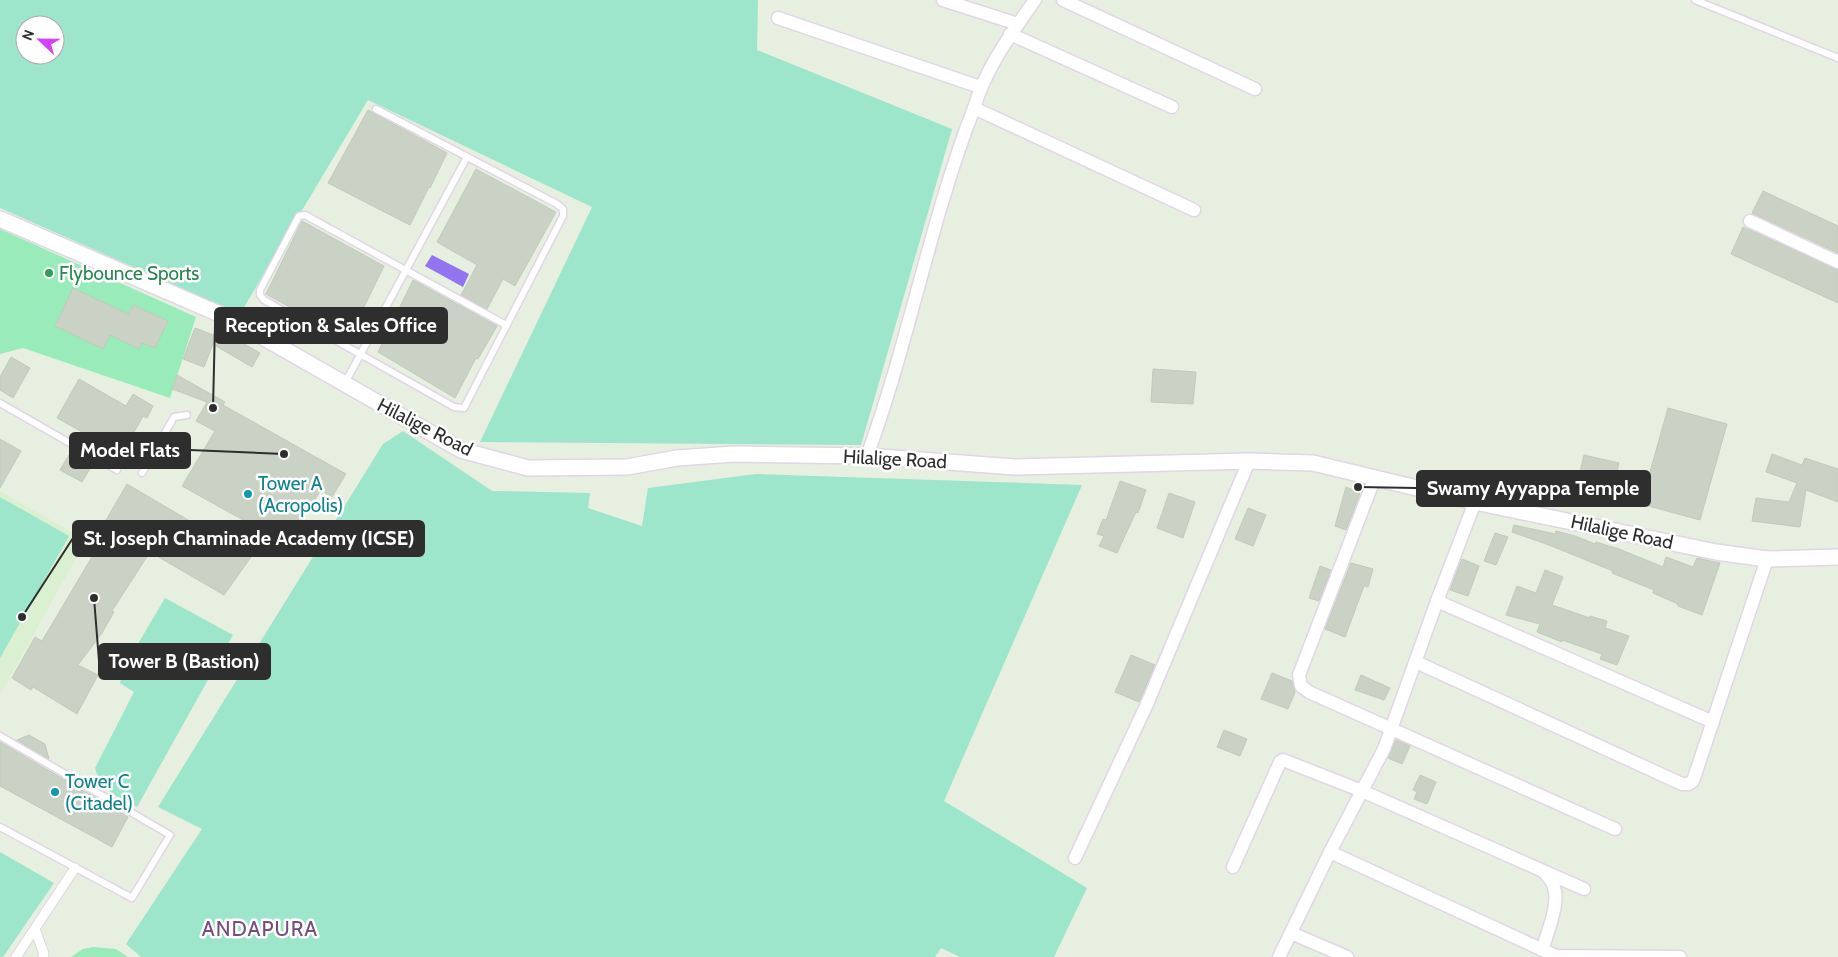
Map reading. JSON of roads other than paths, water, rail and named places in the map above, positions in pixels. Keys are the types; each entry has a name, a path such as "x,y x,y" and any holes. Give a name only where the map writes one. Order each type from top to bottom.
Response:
{"street":[{"path":"943,0 1014,29 1172,107"},
{"path":"867,456 882,414 955,155 974,108 980,87 1014,29 1035,0"},
{"path":"1063,0 1255,89"},
{"path":"778,18 980,87"},
{"path":"974,108 1194,210"},
{"name":"Hilalige Road","path":"0,219 231,319 461,450 528,468 627,467 677,458 734,454 867,456 1015,467 1249,461 1313,463 1475,502 1716,552 1767,559 1838,557"},
{"path":"1750,221 1838,262"},
{"path":"1075,858 1147,704 1249,461"},
{"path":"1375,477 1299,675 1301,686 1309,692 1615,829"},
{"path":"1279,957 1330,852 1384,749 1475,502"},
{"path":"1416,662 1682,784 1688,784 1693,781 1767,559"},
{"path":"1437,601 1713,722"},
{"path":"1233,867 1280,762 1288,761 1362,791 1584,889"},
{"path":"1330,852 1556,956 1680,957"},
{"path":"16,957 75,868"},
{"path":"1542,950 1554,910 1555,891 1543,870"},
{"path":"35,929 44,954 43,957"},
{"path":"1291,933 1347,957"}],"lane":[{"path":"1695,0 1838,58"},
{"path":"376,109 557,204 563,209 563,216 464,408 454,407 264,300 260,294 260,290 299,216 305,215 506,325"},
{"path":"345,384 467,157"},
{"path":"0,403 117,470"},
{"path":"142,473 174,417 187,415"},
{"path":"0,736 170,835 132,898 0,827"}],"place":[{"name":"Flybounce Sports","path":"49,273"},
{"name":"Reception & Sales Office","path":"213,408"},
{"name":"Model Flats","path":"284,454"},
{"name":"Swamy Ayyappa Temple","path":"1358,487"},
{"name":"Tower A (Acropolis)","path":"248,494"},
{"name":"Tower B (Bastion)","path":"94,598"},
{"name":"St. Joseph Chaminade Academy (ICSE)","path":"22,617"},
{"name":"Tower C (Citadel)","path":"55,792"}],"district":[{"name":"ANDAPURA","path":"260,928"}]}
